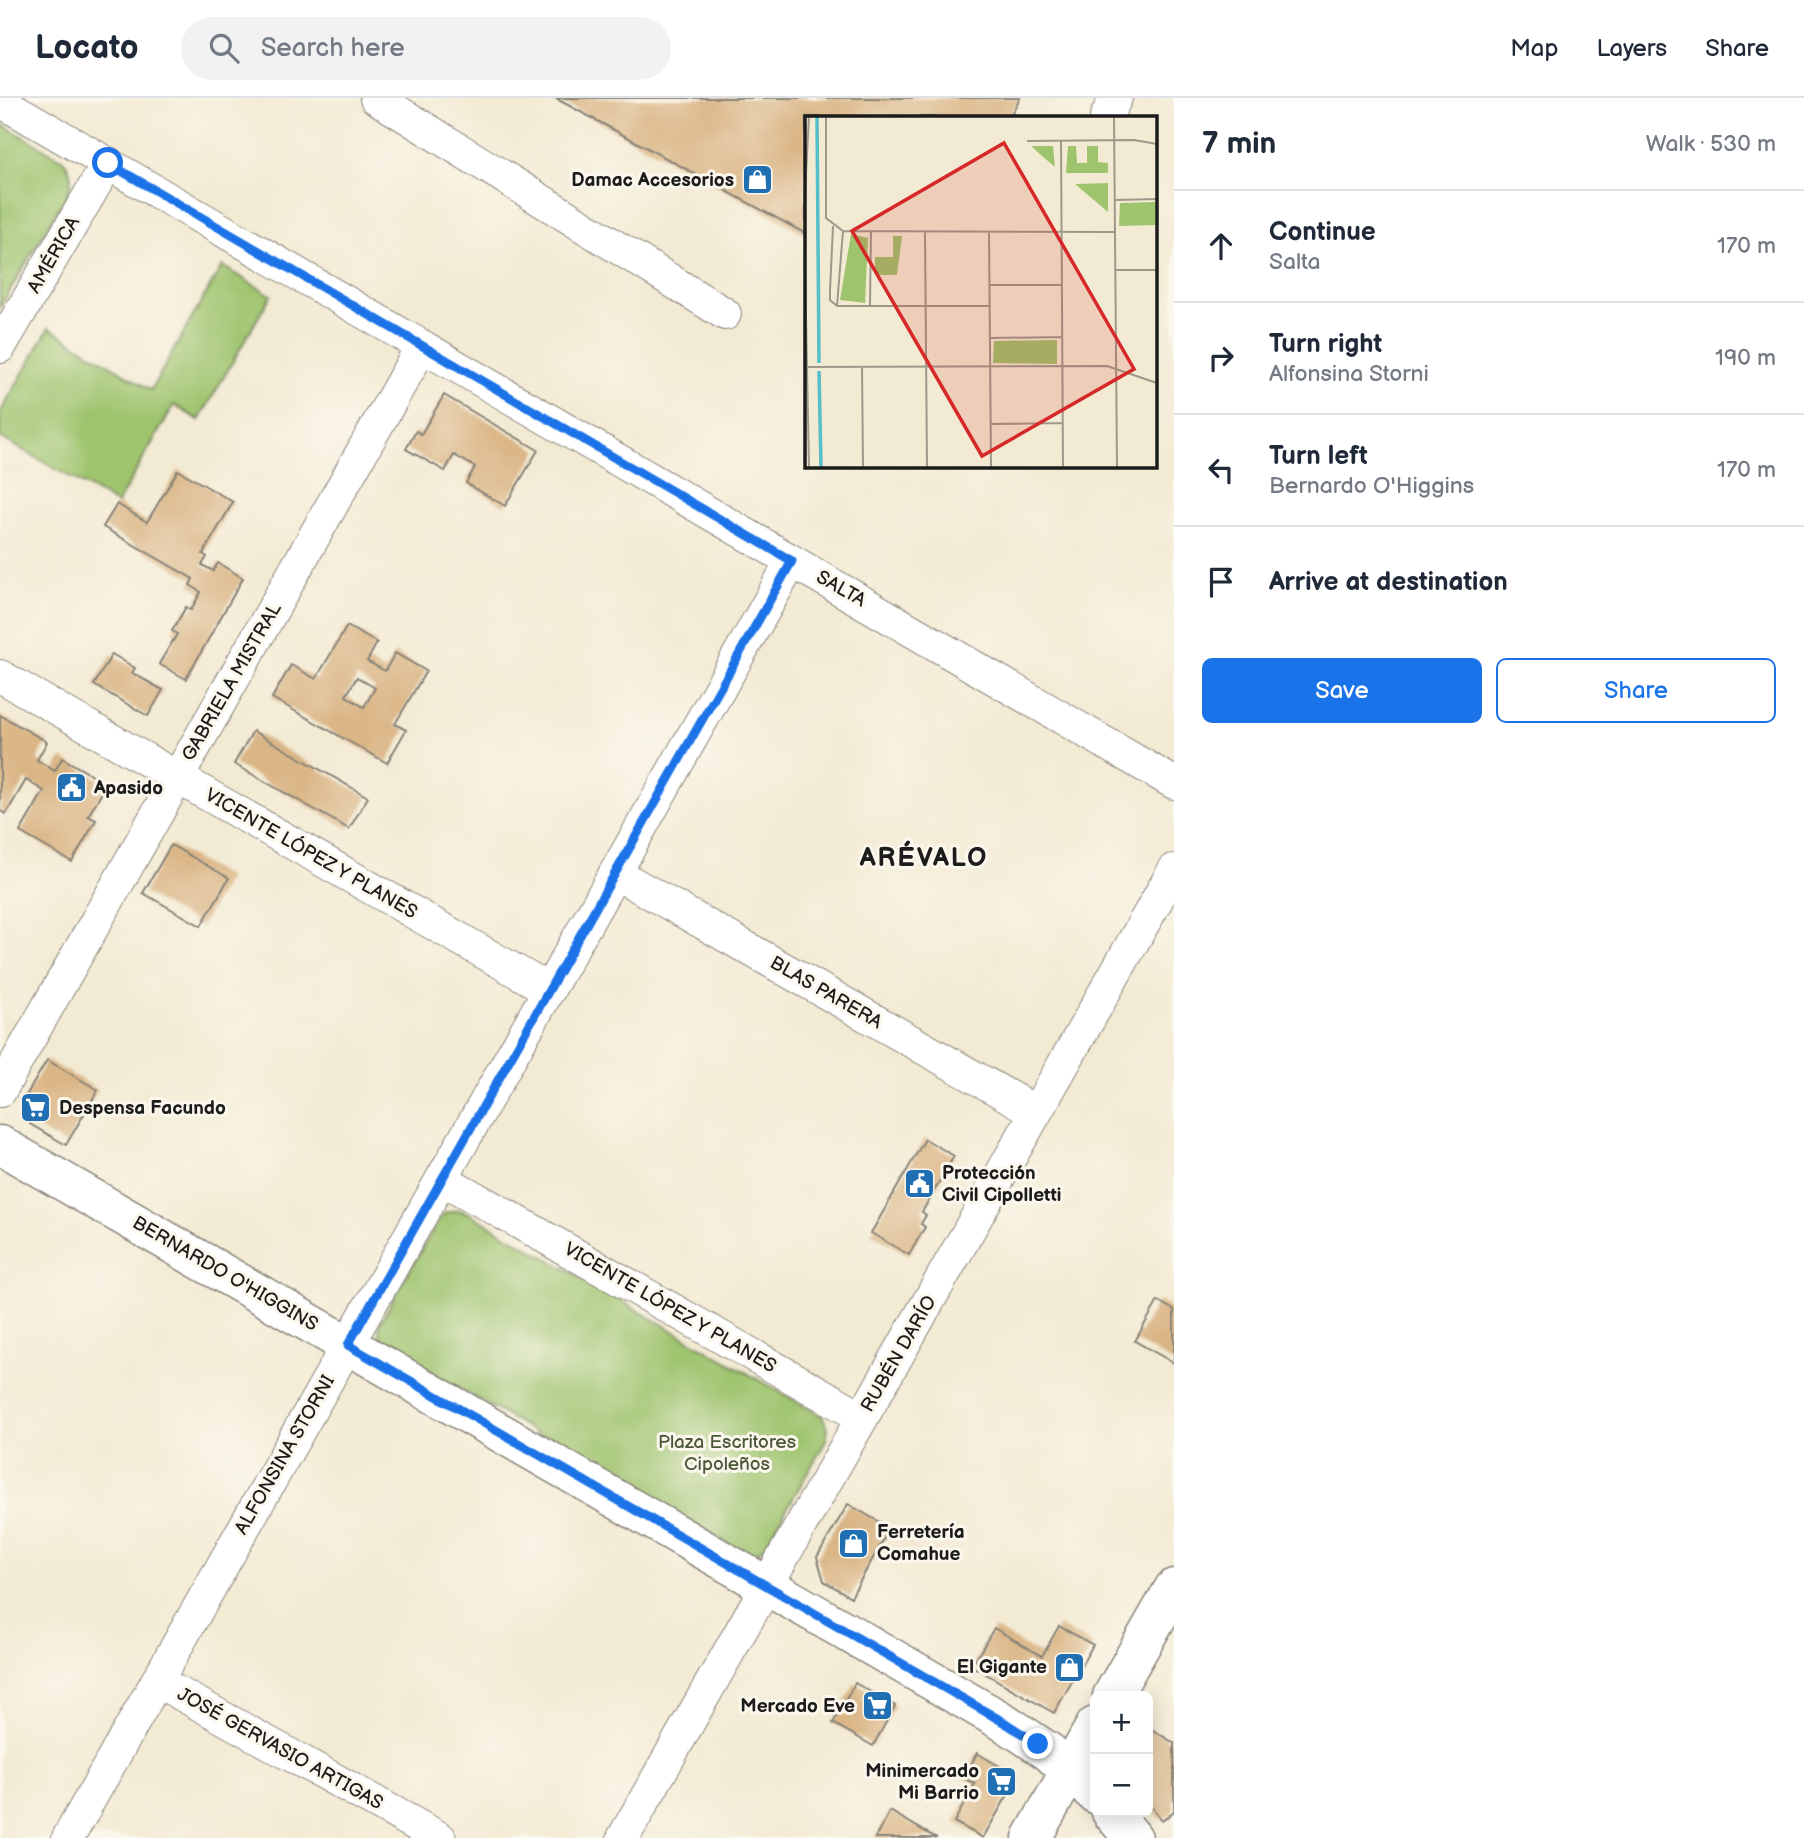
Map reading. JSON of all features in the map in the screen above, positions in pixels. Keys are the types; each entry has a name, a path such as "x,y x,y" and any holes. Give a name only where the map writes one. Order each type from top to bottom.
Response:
{"main road":[{"name":"BERNARDO O'HIGGINS","path":"0,1145 1007,1724 1083,1782"},
{"path":"1115,1691 1174,1588"},
{"path":"1032,1838 1083,1782 1090,1749"},
{"path":"1115,1817 1133,1838"}],"street":[{"path":"376,98 725,314"},
{"path":"1106,116 1116,98"},
{"name":"SALTA","path":"0,101 1174,783"},
{"name":"AMÉRICA","path":"0,347 108,163"},
{"name":"GABRIELA MISTRAL","path":"0,1091 422,346"},
{"name":"ALFONSINA STORNI","path":"68,1838 792,561"},
{"name":"VICENTE LÓPEZ Y PLANES","path":"0,676 549,990"},
{"name":"RUBÉN DARÍO","path":"624,1838 1174,870"},
{"name":"BLAS PARERA","path":"615,873 1036,1112"},
{"name":"VICENTE LÓPEZ Y PLANES","path":"442,1179 862,1417"},
{"name":"JOSÉ GERVASIO ARTIGAS","path":"157,1681 440,1838"}],"green space":[{"path":"0,123 63,160 70,172 71,181 67,194 0,307"},
{"path":"222,266 271,295 199,420 174,405 117,504 0,437 0,413 49,328 151,390"},
{"name":"Plaza Escritores Cipoleños","path":"458,1210 470,1214 822,1416 828,1428 826,1441 764,1548 753,1554 746,1554 384,1345 379,1334 380,1322 441,1216"}],"building":[{"name":"Damac Accesorios","path":"555,98 1020,98 1011,116 805,116 805,233"},
{"path":"444,395 538,450 505,506 466,483 475,467 454,455 445,471 406,449 416,431 421,434"},
{"path":"178,470 233,502 203,554 207,557 202,565 213,571 218,563 243,578 186,679 159,664 177,634 172,631 186,607 191,610 201,592 190,585 193,579 103,527 117,504 147,522"},
{"path":"347,626 377,643 367,661 385,671 395,653 426,671 395,724 406,730 387,763 272,698 291,665 316,679","holes":["357,677 375,688 364,707 346,696"]},
{"path":"112,654 135,668 132,673 163,690 148,716 94,685"},
{"name":"Apasido","path":"0,715 47,742 37,760 55,771 62,758 107,784 88,816 96,820 72,862 20,832 44,791 26,780 6,814 0,811"},
{"path":"253,731 368,797 349,829 234,764"},
{"path":"171,845 229,878 201,926 143,893"},
{"path":"47,1060 98,1090 66,1145 30,1124 23,1101"},
{"name":"Protección Civil Cipolletti","path":"925,1139 954,1156 922,1212 926,1215 921,1224 925,1227 909,1255 871,1233"},
{"path":"1158,1301 1174,1310 1174,1363 1135,1341"},
{"name":"Ferretería Comahue","path":"848,1504 890,1528 851,1597 824,1581 817,1557"},
{"path":"1059,1626 1093,1645 1054,1713 972,1666 994,1628 1042,1656"},
{"path":"855,1683 895,1706 873,1746 833,1723"},
{"path":"1153,1730 1174,1743 1174,1811 1162,1821 1153,1809"},
{"path":"977,1753 1018,1777 983,1838 954,1822 975,1784 964,1778"},
{"path":"890,1811 931,1835 937,1838 875,1838"}],"place":[{"name":"Damac Accesorios","path":"757,180"},
{"name":"Apasido","path":"71,788"},
{"name":"Despensa Facundo","path":"36,1108"},
{"name":"Protección Civil Cipolletti","path":"919,1184"},
{"name":"Ferretería Comahue","path":"854,1543"},
{"name":"El Gigante","path":"1070,1667"},
{"name":"Mercado Eve","path":"878,1706"},
{"name":"Minimercado Mi Barrio","path":"1002,1782"}],"district":[{"name":"ARÉVALO","path":"924,858"}],"route":[{"path":"108,163 792,561 348,1345 1038,1744"}]}
